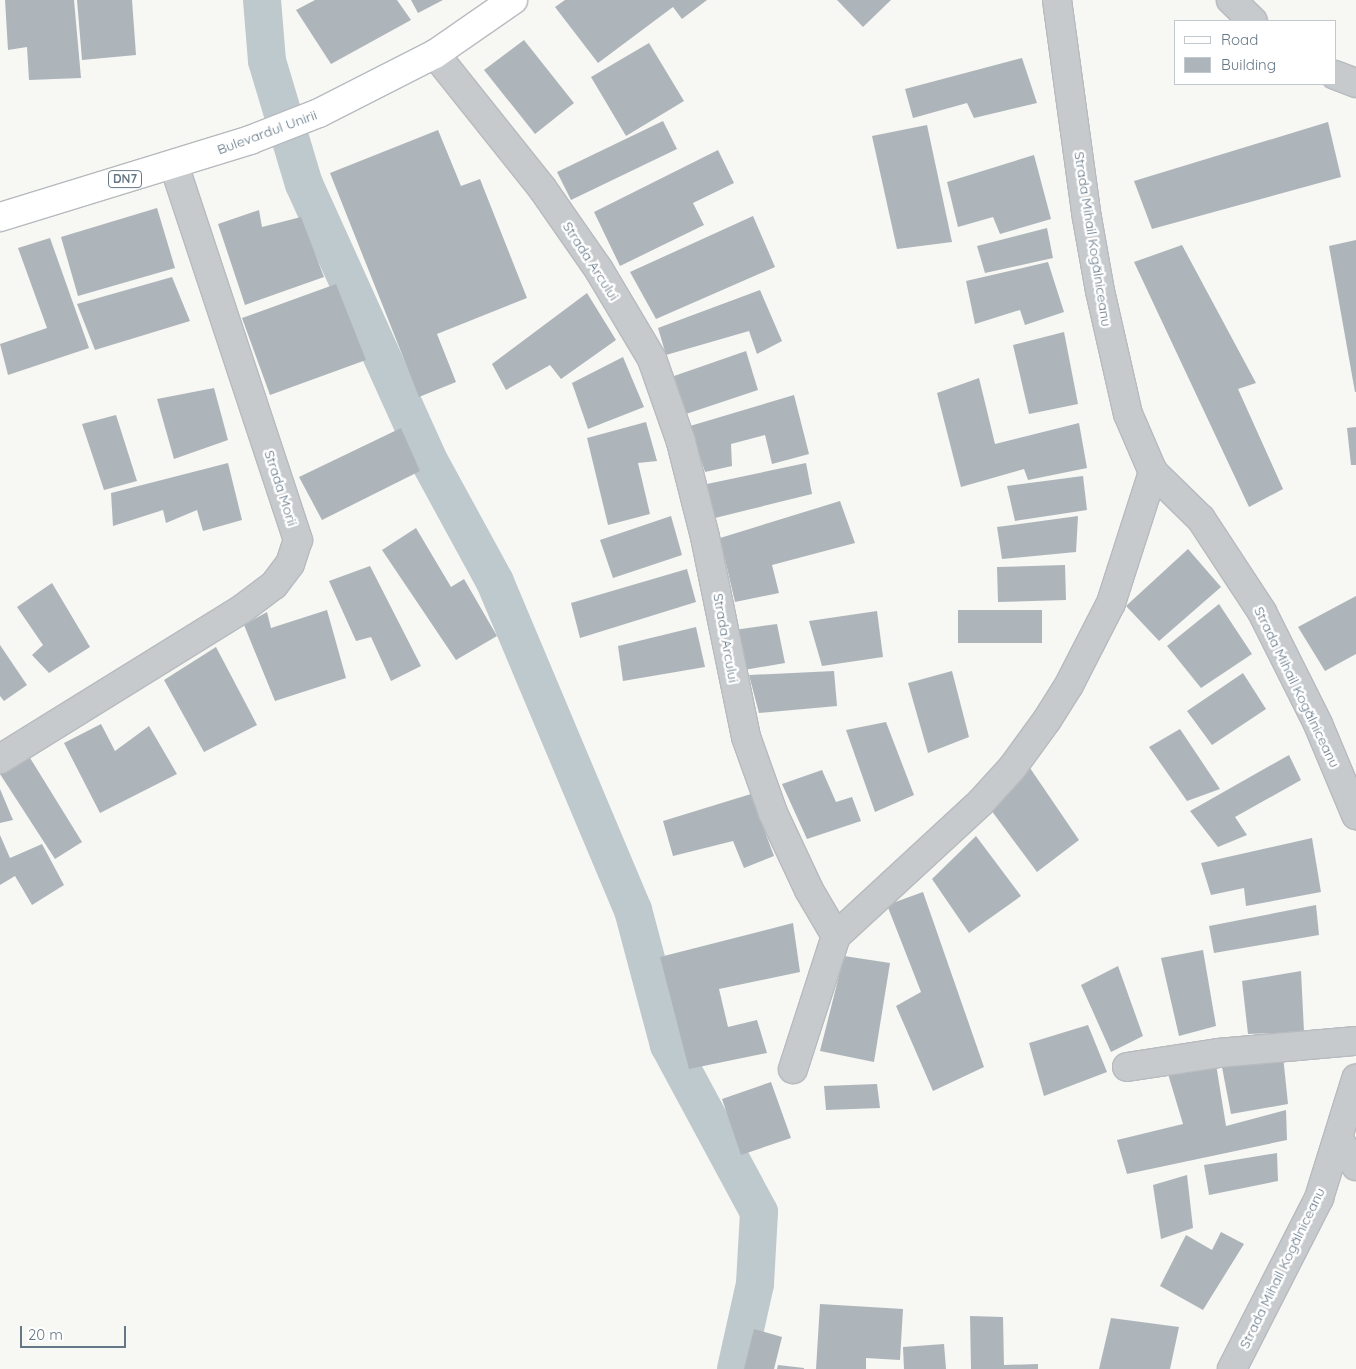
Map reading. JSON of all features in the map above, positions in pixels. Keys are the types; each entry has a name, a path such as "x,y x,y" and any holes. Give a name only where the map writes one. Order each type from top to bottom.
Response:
{"main road":[{"name":"Bulevardul Unirii","path":"0,217 250,140 319,112 435,54 513,0"}],"street":[{"name":"Strada Mihail Kogălniceanu","path":"1057,0 1100,291 1128,414 1153,472 1201,519 1262,612 1318,724 1356,815"},
{"path":"1231,0 1252,20"},
{"name":"Strada Arcului","path":"435,54 542,188 599,270 652,359 681,442 705,537 746,737 773,813 809,890 836,936"},
{"path":"1336,75 1356,83"},
{"name":"Strada Morii","path":"0,759 242,610 274,585 290,564 298,540 174,164"},
{"path":"793,1069 836,936 981,802 1012,768 1069,685 1111,603 1153,472"},
{"path":"1127,1067 1218,1052 1356,1041"},
{"name":"Strada Mihail Kogălniceanu","path":"1232,1369 1319,1198 1339,1140 1356,1079"},
{"path":"1339,1140 1356,1166"}],"building":[{"path":"5,0 74,0 81,78 29,80 27,47 8,50"},
{"path":"77,0 132,0 136,55 82,60"},
{"path":"315,0 397,0 411,20 331,64 296,10"},
{"path":"411,0 443,0 418,13"},
{"path":"565,0 707,0 682,19 673,7 598,63 555,7"},
{"path":"837,0 891,0 863,27"},
{"path":"524,40 574,103 535,134 484,70"},
{"path":"649,43 684,101 626,136 591,77"},
{"path":"1022,58 1037,103 974,118 967,103 913,118 905,89"},
{"path":"663,121 677,149 571,200 557,172"},
{"path":"1328,122 1341,177 1152,229 1134,181"},
{"path":"927,125 952,242 897,249 872,136"},
{"path":"438,130 461,186 480,179 527,298 437,334 456,382 419,397 330,173"},
{"path":"718,150 734,183 693,203 704,225 620,266 594,212"},
{"path":"1034,155 1051,219 1000,234 993,217 958,227 947,182"},
{"path":"157,208 175,268 78,296 61,237"},
{"path":"259,210 262,227 301,217 324,277 245,305 218,224"},
{"path":"753,216 775,267 656,319 630,272"},
{"path":"1047,228 1053,258 985,273 977,246"},
{"path":"50,238 89,348 8,375 0,344 47,328 18,248"},
{"path":"1356,240 1356,392 1355,392 1329,246"},
{"path":"1182,245 1256,383 1238,389 1283,489 1249,507 1134,262"},
{"path":"1048,262 1064,312 1025,325 1020,310 975,324 966,281"},
{"path":"172,277 190,321 95,350 77,304"},
{"path":"336,284 366,360 270,395 242,318"},
{"path":"760,290 782,341 757,354 749,331 666,355 658,328"},
{"path":"587,293 616,340 561,379 550,365 506,390 492,364"},
{"path":"1064,332 1078,404 1029,414 1013,345"},
{"path":"746,351 758,390 686,414 674,376"},
{"path":"623,357 644,407 588,429 572,383"},
{"path":"979,378 995,444 1079,423 1087,468 1028,480 1024,469 961,487 937,393"},
{"path":"214,388 228,440 174,459 157,399"},
{"path":"794,395 809,454 772,464 765,435 731,444 732,466 705,472 690,426"},
{"path":"116,415 137,481 104,490 82,424"},
{"path":"646,422 657,461 638,463 650,514 608,525 587,438"},
{"path":"1356,427 1356,465 1351,465 1347,428"},
{"path":"401,428 420,471 322,520 299,477"},
{"path":"228,463 242,520 203,531 197,510 166,523 163,510 113,526 111,493"},
{"path":"806,463 812,494 715,518 707,484"},
{"path":"1083,476 1087,510 1015,521 1007,486"},
{"path":"840,501 855,543 772,565 779,593 735,602 720,538"},
{"path":"671,516 682,555 613,578 600,540"},
{"path":"1078,516 1076,552 1002,559 997,527"},
{"path":"416,528 451,587 464,579 497,636 456,660 382,550"},
{"path":"1188,549 1221,587 1159,641 1126,606"},
{"path":"1065,565 1066,600 998,602 997,567"},
{"path":"370,566 421,666 391,681 371,637 356,641 329,581"},
{"path":"687,569 696,602 580,638 571,603"},
{"path":"52,583 90,647 49,673 32,655 43,645 17,607"},
{"path":"1356,596 1356,654 1325,671 1298,627"},
{"path":"1219,604 1252,654 1201,688 1167,646"},
{"path":"327,610 346,678 275,701 244,625 267,612 271,628"},
{"path":"958,610 1042,610 1042,643 958,643"},
{"path":"877,611 883,657 822,666 809,621"},
{"path":"777,624 785,663 744,670 734,630"},
{"path":"696,627 705,667 623,681 618,646"},
{"path":"0,645 27,685 4,701 0,696"},
{"path":"216,647 257,725 204,752 164,680"},
{"path":"834,671 837,706 759,713 749,675"},
{"path":"952,671 969,737 928,753 908,683"},
{"path":"1243,673 1266,709 1212,745 1187,711"},
{"path":"886,722 914,795 875,812 846,730"},
{"path":"101,724 115,751 149,726 177,774 100,813 64,743"},
{"path":"1180,729 1220,789 1187,801 1149,747"},
{"path":"27,753 82,842 55,859 0,774 0,769"},
{"path":"1289,755 1301,780 1235,817 1247,835 1218,847 1190,811"},
{"path":"1030,768 1079,840 1037,872 991,810"},
{"path":"822,770 836,802 852,797 861,821 807,839 782,784"},
{"path":"0,789 13,820 0,823"},
{"path":"751,794 774,856 744,868 733,841 673,856 663,821"},
{"path":"0,835 10,858 42,844 64,885 32,905 15,876 0,885"},
{"path":"976,836 1021,896 969,933 932,879"},
{"path":"1312,838 1321,892 1246,906 1244,888 1211,895 1201,863"},
{"path":"923,892 984,1067 933,1091 896,1006 921,992 887,905"},
{"path":"1316,905 1319,935 1214,953 1209,926"},
{"path":"793,923 800,972 719,989 728,1027 757,1020 767,1053 689,1069 660,957"},
{"path":"1203,950 1216,1026 1179,1036 1161,958"},
{"path":"844,956 890,963 874,1062 820,1051"},
{"path":"1118,966 1143,1036 1111,1052 1081,985"},
{"path":"1301,971 1304,1032 1248,1034 1242,981"},
{"path":"1088,1025 1107,1072 1044,1096 1029,1043"},
{"path":"1283,1056 1288,1104 1231,1114 1221,1062"},
{"path":"1216,1064 1226,1126 1286,1110 1287,1140 1127,1174 1117,1140 1183,1124 1168,1074"},
{"path":"771,1082 791,1138 741,1155 722,1099"},
{"path":"877,1084 880,1108 826,1110 824,1086"},
{"path":"1277,1153 1278,1181 1209,1195 1204,1165"},
{"path":"1187,1175 1193,1228 1161,1239 1153,1185"},
{"path":"1221,1232 1244,1244 1203,1310 1160,1286 1186,1235 1212,1250"},
{"path":"820,1304 903,1309 900,1360 866,1358 866,1369 816,1369"},
{"path":"970,1316 1003,1317 1004,1365 1038,1364 1038,1369 971,1369"},
{"path":"1111,1318 1179,1327 1170,1369 1099,1369"},
{"path":"754,1329 782,1337 774,1369 744,1369"},
{"path":"944,1344 946,1369 904,1369 903,1347"},
{"path":"778,1365 804,1368 804,1369 777,1369"}],"waterway":[{"path":"262,0 267,61 304,184 428,459 495,582 633,910 669,1045 759,1212 755,1284 736,1369"}]}
